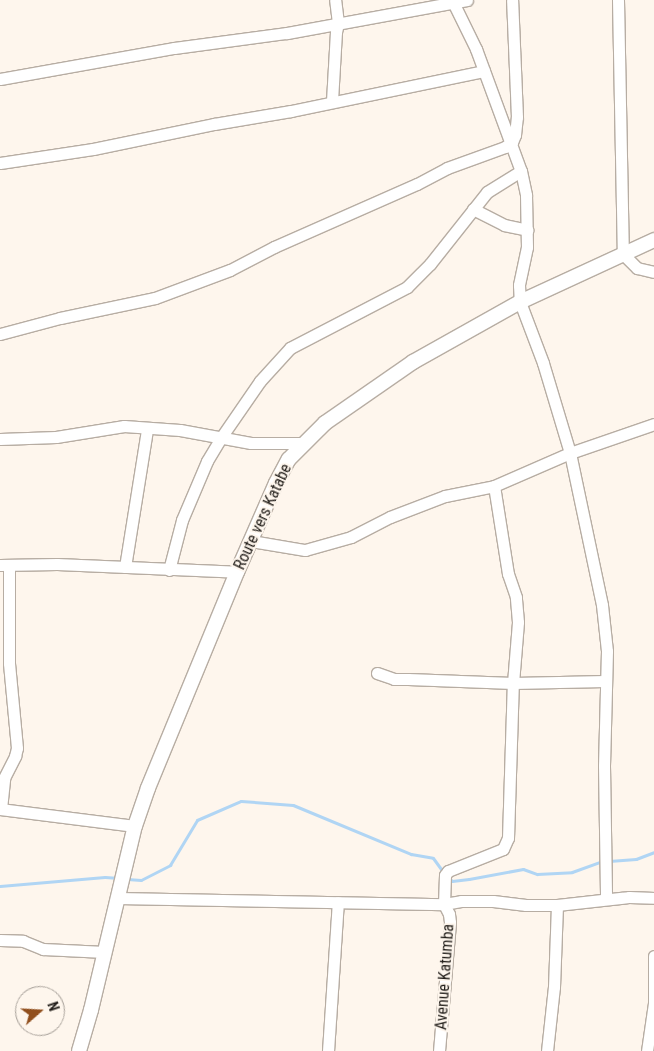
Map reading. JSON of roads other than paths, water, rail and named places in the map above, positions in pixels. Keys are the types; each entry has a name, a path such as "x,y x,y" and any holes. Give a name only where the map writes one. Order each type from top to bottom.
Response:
{"street":[{"path":"332,101 338,23 335,0"},
{"path":"452,0 476,49 512,142 521,171 526,194 527,247 519,285 520,302 543,363 570,453 606,627 606,898"},
{"path":"0,79 174,48 287,33 402,12 452,0 468,0"},
{"path":"0,334 60,318 155,298 230,270 274,247 417,184 447,168 505,147 512,142 516,135 517,105 512,0"},
{"path":"618,0 622,254 637,268 654,272"},
{"path":"0,163 94,149 484,71"},
{"path":"169,570 182,520 207,461 260,381 290,348 407,287 430,264 494,185 521,171"},
{"path":"473,209 504,225 527,230"},
{"name":"Route vers Katabe","path":"79,1051 135,826 148,788 237,572 276,483 289,459 325,423 413,362 520,302 654,240"},
{"path":"251,541 305,550 351,537 390,517 445,496 494,486 570,453 654,424"},
{"path":"0,440 56,436 114,426 180,430 220,439 265,445 303,443"},
{"path":"124,567 147,429"},
{"path":"494,486 508,574 517,604 518,628 513,683"},
{"path":"135,826 1,809 4,778 17,748 9,663 5,565 124,567 237,572"},
{"path":"377,673 394,679 513,683 605,681"},
{"name":"Avenue Katumba","path":"439,1051 450,922 449,914 444,904 445,875 448,871 503,849 508,838 513,683"},
{"path":"119,893 338,902 444,904 461,901 493,901 526,905 557,905 606,898 654,898"},
{"path":"328,1051 338,902"},
{"path":"547,1051 554,987 557,905"},
{"path":"0,940 23,941 43,949 105,952"},
{"path":"647,1051 654,1004 654,956"}],"waterway":[{"path":"127,879 141,880 170,865 197,820 241,801 293,805 411,854 433,858 443,872"},
{"path":"609,861 636,859 654,852"},
{"path":"449,878 452,881 469,879 523,869 537,874 572,872 602,861"},
{"path":"0,886 105,877 119,878"}]}
